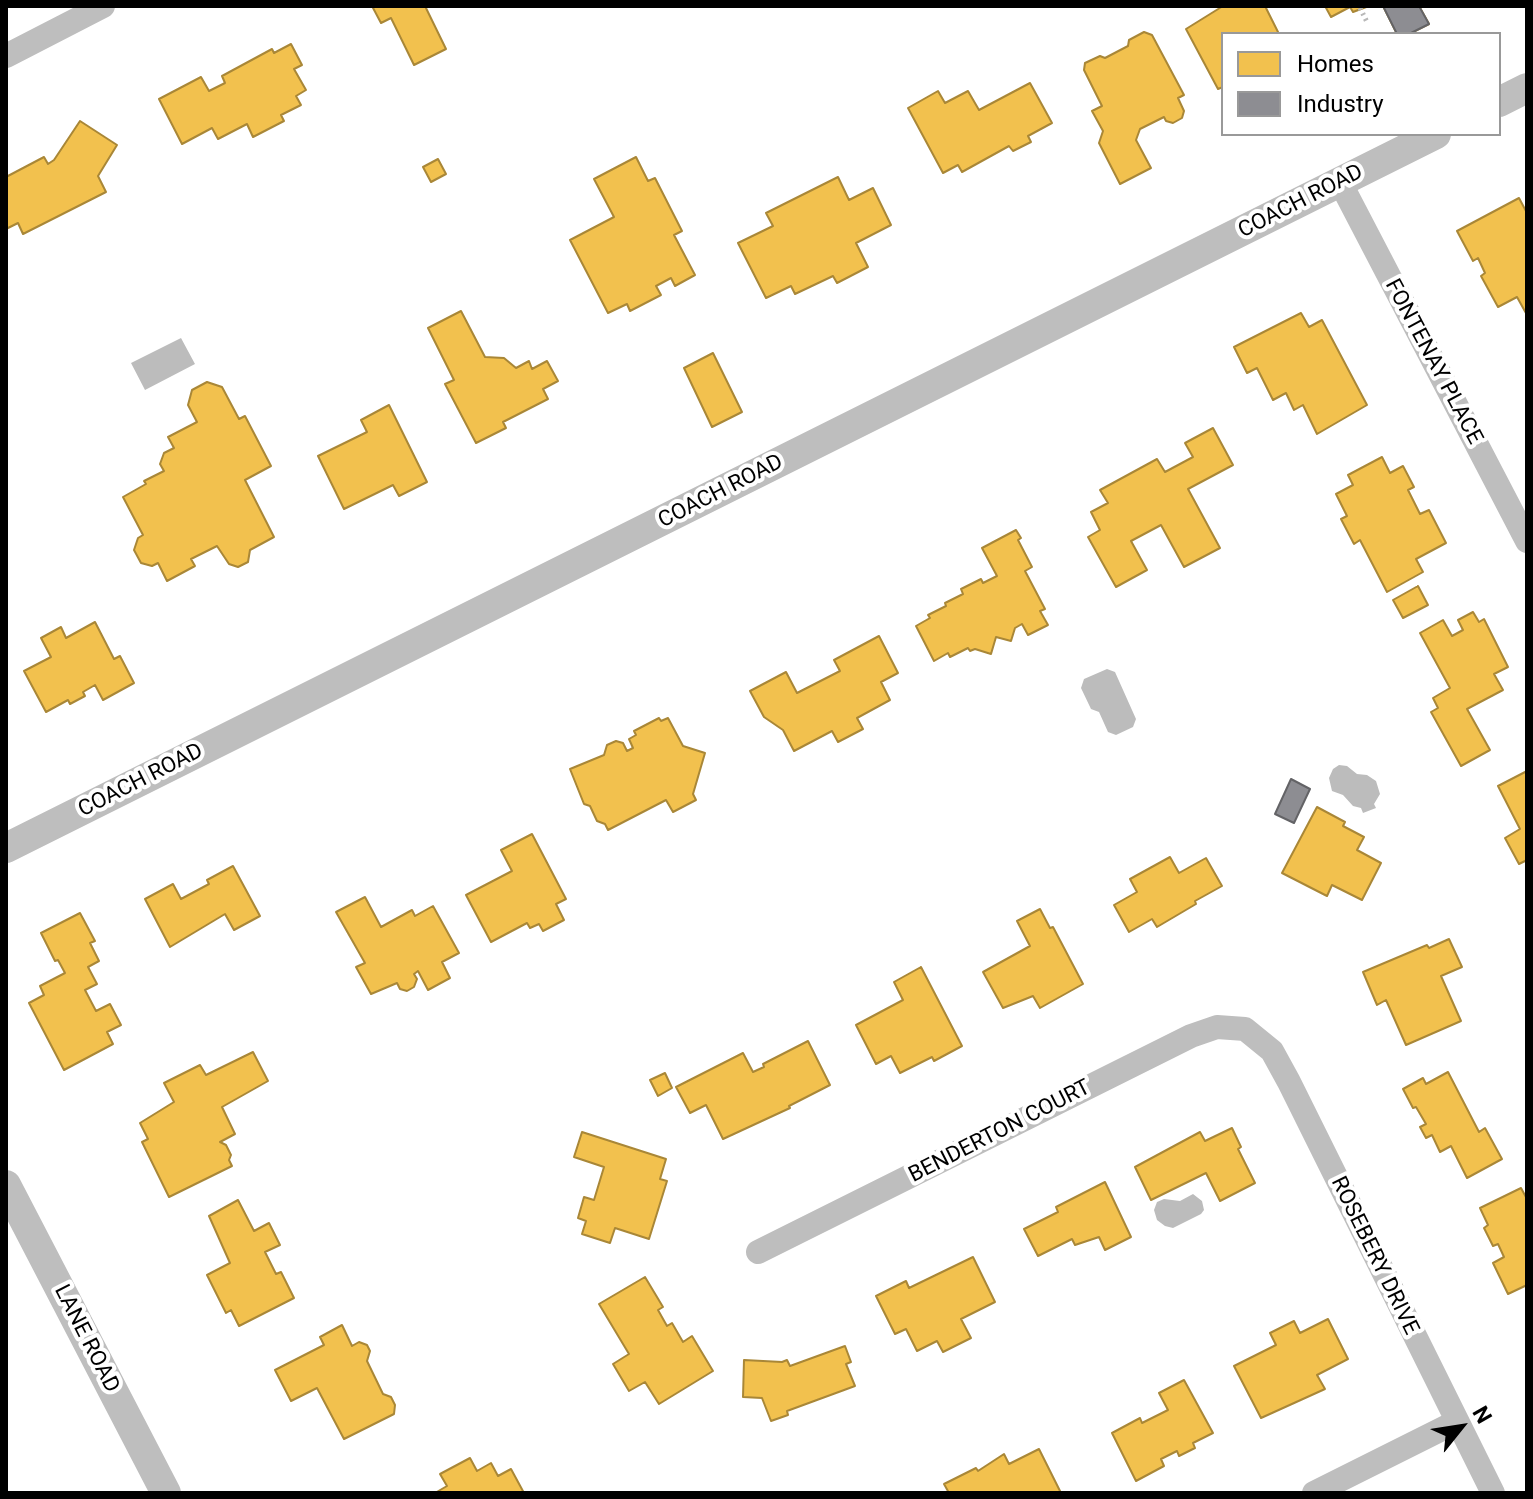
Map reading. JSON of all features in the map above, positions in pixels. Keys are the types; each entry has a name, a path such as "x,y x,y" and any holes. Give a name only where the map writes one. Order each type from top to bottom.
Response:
{"street":[{"path":"6,56 103,6"},
{"path":"1501,101 1527,88"},
{"name":"COACH ROAD","path":"6,848 1432,136"},
{"name":"FONTENAY PLACE","path":"1340,182 1527,541"},
{"name":"BENDERTON COURT","path":"758,1252 1191,1036 1217,1027 1245,1029"},
{"name":"ROSEBERY DRIVE","path":"1245,1029 1272,1051 1289,1082 1493,1493"},
{"name":"LANE ROAD","path":"6,1185 166,1493"},
{"path":"1314,1493 1456,1422"}],"path":[{"path":"1360,8 1368,24"}],"shaded area":[{"path":"181,338 195,364 145,390 131,363"},
{"path":"1107,669 1115,672 1136,719 1133,727 1116,735 1108,732 1099,712 1091,709 1081,688 1084,679"},
{"path":"1339,765 1376,781 1380,794 1374,804 1376,808 1363,813 1343,795 1332,791 1329,778"},
{"path":"1193,1194 1202,1201 1204,1210 1201,1214 1173,1228 1157,1220 1154,1210 1157,1202 1164,1199 1180,1201"}],"building: Homes":[{"path":"372,6 425,6 446,49 414,65 391,18 381,23"},
{"path":"1223,6 1265,6 1278,32 1221,32 1221,88 1218,89 1186,29"},
{"path":"1325,6 1369,6 1353,12 1350,7 1331,17"},
{"path":"1383,6 1419,6 1429,24 1413,32 1396,32"},
{"path":"1144,32 1152,35 1184,95 1178,98 1184,111 1182,118 1173,123 1164,117 1140,129 1136,140 1151,168 1120,184 1099,143 1103,131 1092,111 1102,106 1084,70 1085,63 1100,56 1105,58 1128,46 1129,40"},
{"path":"291,44 302,65 294,69 306,90 296,96 301,105 281,115 284,121 253,137 247,124 218,139 212,128 182,144 159,99 201,77 209,91 225,83 222,76 272,49 274,53"},
{"path":"1030,83 1052,123 1028,136 1031,142 1013,151 1009,146 962,172 958,165 943,173 908,108 938,91 945,103 968,91 979,110"},
{"path":"80,121 117,145 98,176 106,192 23,234 18,223 6,229 6,177 44,157 48,164 54,160"},
{"path":"636,157 648,181 655,178 682,231 674,235 695,275 675,286 671,278 656,286 661,295 630,311 627,304 608,313 570,240 614,217 594,179"},
{"path":"438,159 446,174 431,182 423,167"},
{"path":"838,177 849,200 873,188 891,225 856,243 868,267 837,283 833,276 795,294 791,286 766,298 738,243 773,226 766,213"},
{"path":"1519,198 1527,213 1527,315 1517,297 1498,307 1481,276 1485,273 1478,258 1473,261 1457,231"},
{"path":"461,311 485,357 504,358 516,368 529,361 532,369 547,361 558,381 543,389 548,399 503,422 506,428 476,443 445,384 454,380 428,328"},
{"path":"1301,313 1309,327 1322,320 1367,405 1317,434 1303,405 1294,410 1286,393 1273,400 1257,368 1247,373 1234,347"},
{"path":"713,353 742,412 712,427 684,368"},
{"path":"207,382 222,387 239,419 245,416 271,466 245,480 274,537 250,550 248,562 238,567 229,564 217,546 191,559 195,566 167,581 158,563 152,566 141,563 134,550 138,538 143,535 123,497 164,471 160,464 164,453 174,448 168,437 197,422 188,405 192,390"},
{"path":"389,405 427,482 399,496 393,485 344,509 318,456 367,432 361,420"},
{"path":"1213,428 1233,465 1188,489 1220,548 1184,567 1161,525 1131,541 1147,570 1116,587 1088,537 1100,530 1091,512 1108,503 1100,490 1157,459 1165,472 1193,457 1185,443"},
{"path":"1382,457 1390,473 1403,466 1414,487 1408,490 1420,514 1429,510 1446,543 1416,559 1423,572 1387,592 1360,540 1354,544 1341,519 1347,516 1336,494 1353,485 1348,475"},
{"path":"1016,530 1032,567 1025,571 1045,609 1040,611 1048,625 1028,635 1022,624 1015,628 1011,641 996,637 991,654 968,648 950,657 948,653 934,661 916,626 930,618 928,615 946,606 945,603 963,594 961,589 981,579 983,583 997,576 982,548"},
{"path":"1418,586 1428,605 1403,618 1393,600"},
{"path":"1473,612 1479,622 1484,619 1508,667 1494,674 1503,690 1467,709 1490,750 1461,766 1431,712 1438,708 1433,698 1450,688 1420,633 1443,620 1452,636 1463,630 1458,620"},
{"path":"95,622 114,659 120,656 134,683 103,700 95,685 83,692 85,696 70,704 68,700 46,712 24,671 51,657 41,638 61,627 66,638"},
{"path":"879,636 898,673 881,682 890,700 857,718 863,729 838,742 832,731 794,751 783,730 764,717 750,691 786,672 797,693 840,671 834,660"},
{"path":"659,718 661,721 668,718 683,746 705,753 693,794 696,800 673,812 666,800 608,830 605,824 597,821 590,806 584,804 570,769 604,755 607,745 616,741 623,743 627,751 633,748 629,739 636,735 634,731"},
{"path":"1527,771 1527,860 1519,864 1505,838 1520,829 1498,786"},
{"path":"1317,807 1345,822 1343,826 1364,837 1357,850 1381,863 1362,900 1332,885 1327,896 1282,873"},
{"path":"532,834 566,899 556,904 564,920 543,931 539,924 530,928 527,923 491,942 466,895 512,871 501,850"},
{"path":"1170,857 1179,873 1206,858 1222,886 1157,927 1152,919 1129,932 1114,905 1137,892 1130,879"},
{"path":"233,866 260,916 234,930 225,914 170,947 145,899 173,884 181,899"},
{"path":"365,897 381,927 412,910 415,916 433,906 459,953 442,962 450,978 428,990 418,971 414,974 417,979 414,987 407,991 400,989 397,983 371,994 356,967 365,963 336,912"},
{"path":"1040,909 1083,984 1040,1008 1033,996 1003,1008 983,972 1030,946 1017,921"},
{"path":"80,913 95,941 90,943 99,961 88,967 97,984 85,990 96,1011 110,1004 121,1025 107,1032 113,1044 64,1070 29,1003 44,995 40,986 65,973 58,960 55,961 41,933"},
{"path":"1449,939 1462,967 1441,976 1461,1021 1406,1045 1386,1000 1377,1005 1363,972"},
{"path":"921,967 962,1046 934,1061 932,1057 900,1073 891,1056 876,1064 856,1025 903,1000 894,982"},
{"path":"808,1041 830,1085 790,1108 723,1139 706,1105 690,1113 676,1087 743,1053 753,1072"},
{"path":"253,1052 268,1081 222,1107 235,1134 220,1142 226,1145 231,1155 229,1160 232,1166 169,1197 142,1142 148,1139 140,1123 174,1102 164,1083 200,1065 206,1075"},
{"path":"1448,1072 1479,1132 1485,1128 1502,1159 1467,1178 1451,1146 1440,1152 1432,1135 1426,1138 1420,1127 1426,1124 1403,1089 1423,1078 1426,1084"},
{"path":"665,1073 672,1088 658,1096 650,1080"},
{"path":"1232,1128 1241,1147 1238,1149 1255,1183 1220,1201 1206,1173 1151,1200 1135,1167 1200,1132 1205,1141"},
{"path":"582,1132 666,1159 660,1179 667,1181 649,1239 615,1228 610,1243 582,1234 586,1221 578,1218 584,1197 594,1200 604,1167 574,1157"},
{"path":"1105,1182 1131,1237 1105,1250 1099,1237 1075,1245 1072,1239 1038,1256 1024,1229 1058,1212 1056,1207"},
{"path":"1521,1188 1527,1199 1527,1285 1508,1294 1493,1263 1504,1257 1498,1244 1493,1246 1484,1228 1488,1225 1480,1208"},
{"path":"238,1200 254,1231 269,1223 280,1245 265,1252 276,1274 281,1272 294,1298 239,1326 231,1310 226,1313 207,1275 230,1263 209,1216"},
{"path":"973,1257 995,1302 961,1319 971,1338 943,1352 937,1341 917,1351 906,1329 895,1334 876,1296 906,1281 909,1288"},
{"path":"645,1277 663,1307 658,1310 667,1326 672,1323 683,1342 692,1336 713,1371 659,1404 645,1382 629,1391 613,1364 629,1354 599,1304"},
{"path":"1328,1319 1348,1359 1317,1375 1325,1389 1261,1418 1234,1366 1276,1345 1270,1333 1294,1321 1300,1333"},
{"path":"342,1325 352,1346 359,1342 367,1345 370,1351 367,1361 383,1394 391,1397 395,1405 394,1414 344,1439 317,1388 291,1401 275,1370 324,1345 320,1337"},
{"path":"845,1346 851,1362 846,1364 855,1386 787,1411 788,1415 771,1421 762,1398 743,1397 744,1360 787,1360 790,1366"},
{"path":"1184,1380 1213,1433 1193,1443 1195,1448 1179,1456 1177,1451 1161,1459 1164,1466 1136,1481 1112,1433 1140,1418 1142,1423 1168,1410 1159,1393"},
{"path":"1039,1449 1061,1493 949,1493 944,1484 976,1468 978,1471 1004,1454 1009,1464"},
{"path":"470,1458 477,1471 491,1463 498,1476 511,1469 524,1493 435,1493 447,1486 440,1474"}],"building: Industry":[{"path":"1383,6 1419,6 1429,24 1413,32 1396,32"},
{"path":"1291,779 1310,789 1294,823 1275,814"}]}
